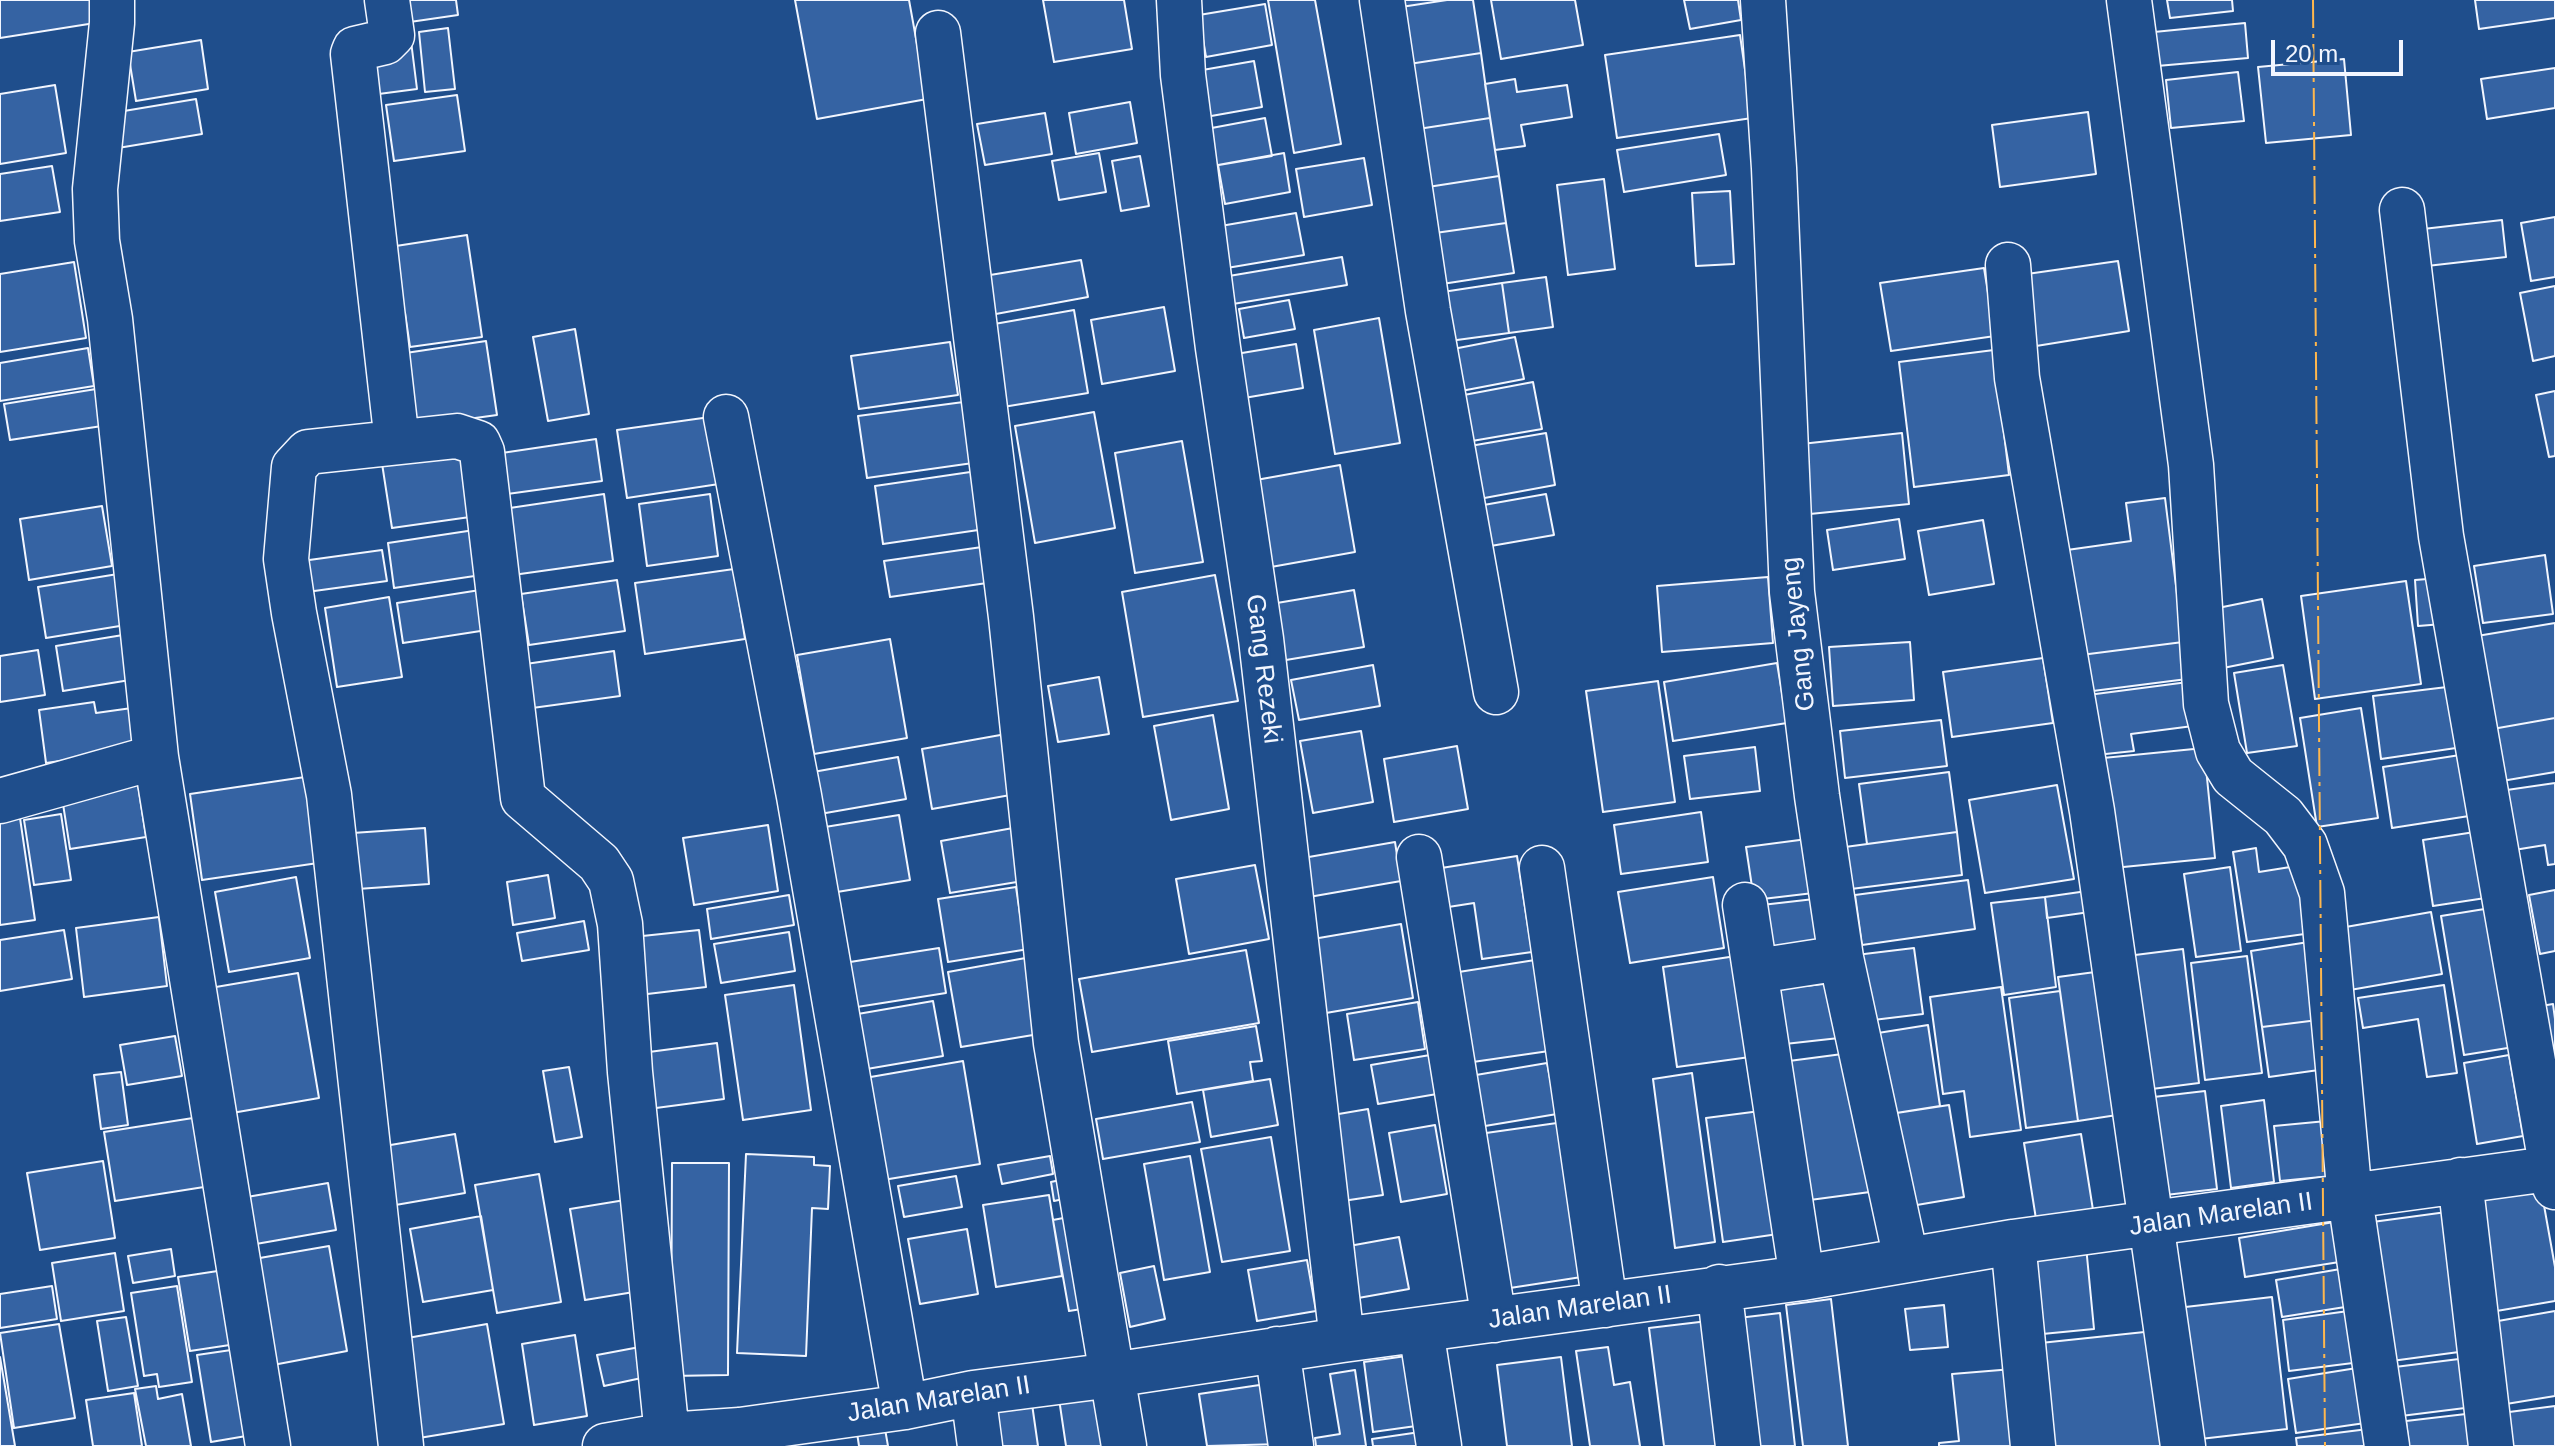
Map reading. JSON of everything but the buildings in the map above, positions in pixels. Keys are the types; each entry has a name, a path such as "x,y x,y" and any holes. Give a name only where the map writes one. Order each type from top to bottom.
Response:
{"street":[{"path":"112,0 95,189 97,241 110,319 156,757 268,1446"},
{"path":"387,0 392,35 385,42 359,46 353,54 397,442"},
{"name":"Gang Rezeki","path":"1179,0 1185,90 1218,348 1261,639 1342,1340"},
{"path":"1382,0 1428,311 1496,692"},
{"name":"Gang Jayeng","path":"1763,0 1774,168 1792,592 1841,958 1906,1259"},
{"path":"2129,0 2191,465 2206,704 2218,751 2233,776 2283,816 2305,845 2322,893 2350,1198 2387,1446"},
{"path":"938,33 1011,617 1056,1043 1124,1446"},
{"path":"2402,210 2441,536 2553,1174"},
{"path":"2008,265 2017,378 2092,811 2183,1446"},
{"path":"726,417 799,796 905,1407"},
{"path":"401,1446 329,795 286,559 294,467 308,452 457,436 478,443 482,452 523,798 599,863 611,881 620,924 630,1072 667,1435"},
{"path":"0,801 156,757"},
{"path":"1419,857 1499,1332"},
{"path":"1542,868 1605,1305"},
{"path":"1745,905 1802,1278"},
{"path":"1757,971 1841,958"},
{"name":"Jalan Marelan II","path":"605,1446 667,1435 738,1438 973,1393 1342,1340 1421,1330 1499,1332 1605,1305 1802,1278 2013,1242 2350,1198 2460,1180 2553,1174"},
{"path":"2460,1180 2491,1446"},
{"path":"2013,1242 2033,1446"},
{"path":"1719,1287 1738,1446"},
{"path":"1421,1330 1439,1446"},
{"path":"1277,1349 1291,1446"},
{"path":"973,1393 980,1446"}],"power":[{"path":"2313,0 2325,1446"}]}
